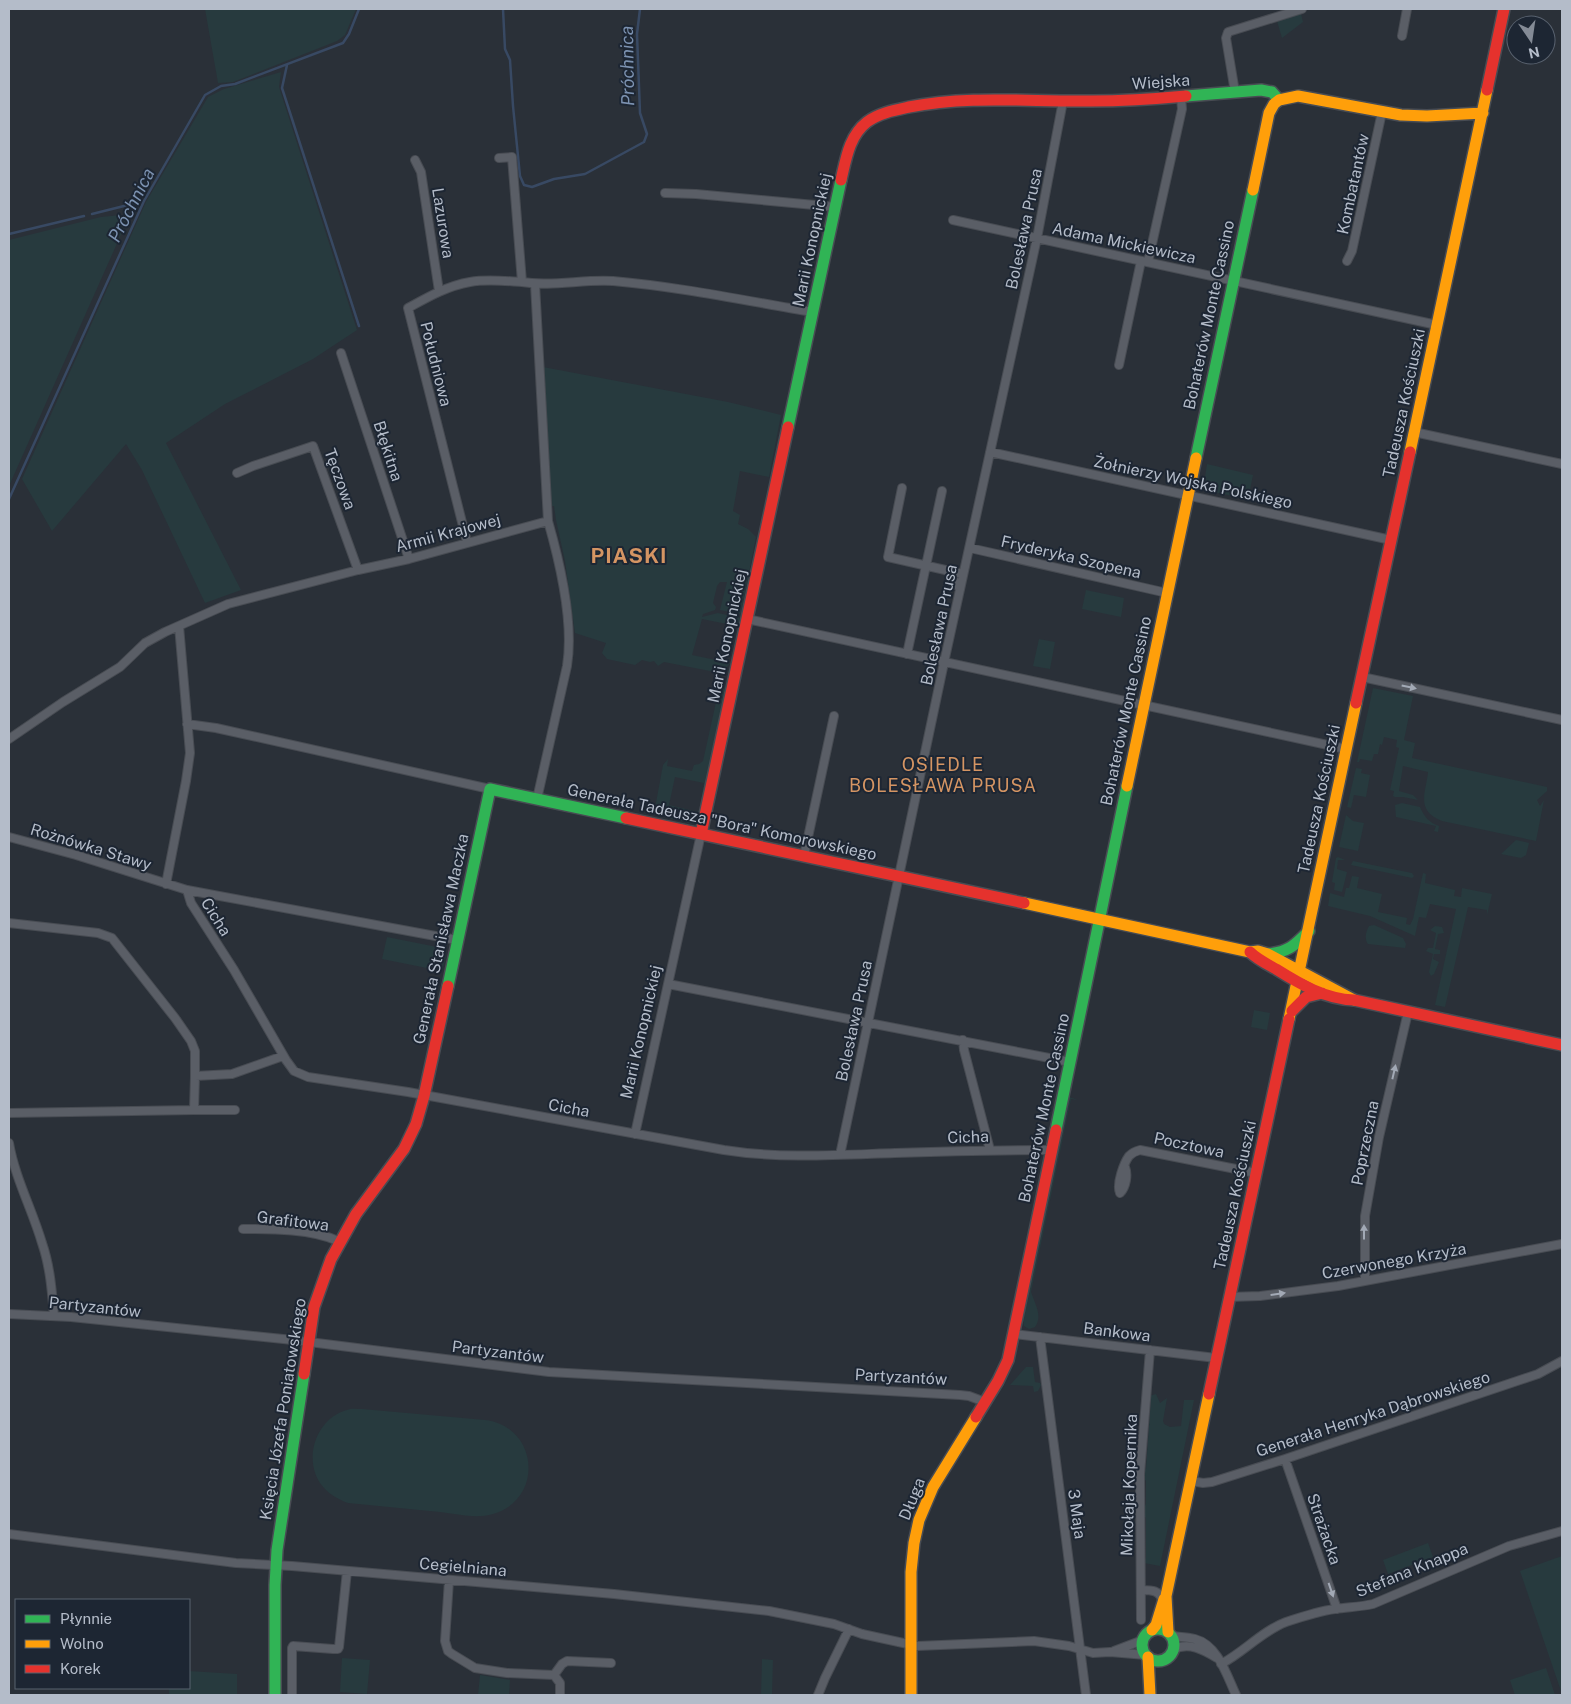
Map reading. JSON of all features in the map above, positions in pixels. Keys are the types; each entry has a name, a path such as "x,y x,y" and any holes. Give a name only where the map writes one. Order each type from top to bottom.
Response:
{"street":[{"path":"1235,92 1226,38 1228,32 1302,9"},
{"path":"1402,36 1407,9"},
{"name":"Tadeusza Kościuszki","path":"1152,1630 1156,1624 1164,1599 1191,1481 1229,1297 1310,930 1323,859 1504,9"},
{"name":"Wiejska","path":"850,145 859,130 872,118 935,101 972,98 1121,101 1270,91 1280,100 1298,96 1382,112 1419,116 1483,113"},
{"path":"1120,365 1182,109 1181,97"},
{"name":"Bohaterów Monte Cassino","path":"1014,1334 1099,919 1268,116 1274,104 1280,100"},
{"name":"Bolesława Prusa","path":"840,1155 944,662 1037,238 1063,101"},
{"name":"Kombatantów","path":"1347,261 1352,251 1382,112"},
{"name":"Marii Konopnickiej","path":"635,1134 850,145"},
{"path":"499,158 512,157 522,282 536,284 611,281 653,284 814,312"},
{"name":"Lazurowa","path":"415,160 421,172 439,291"},
{"path":"665,193 696,194 836,207"},
{"name":"Adama Mickiewicza","path":"953,220 1437,325"},
{"name":"Południowa","path":"467,542 408,308 439,291 472,282 522,282"},
{"path":"536,284 548,521 559,563 570,647 537,799"},
{"name":"Błękitna","path":"341,353 409,558"},
{"path":"1414,432 1562,464"},
{"name":"Tęczowa","path":"237,473 313,446 358,570"},
{"name":"Żołnierzy Wojska Polskiego","path":"990,452 1391,540"},
{"path":"902,488 888,557 964,574"},
{"path":"907,654 942,491"},
{"name":"Armii Krajowej","path":"9,739 63,702 120,667 146,643 228,604 548,521"},
{"name":"Fryderyka Szopena","path":"970,548 1167,593"},
{"path":"948,571 960,589"},
{"path":"747,618 1346,750"},
{"path":"166,884 189,767 190,753 179,626"},
{"path":"1362,677 1562,720"},
{"path":"804,856 834,716"},
{"name":"Generała Tadeusza \"Bora\" Komorowskiego","path":"187,724 216,728 490,789 1250,952 1258,951 1268,954 1299,976"},
{"name":"Generała Stanisława Maczka","path":"424,1096 490,789"},
{"name":"Rożnówka Stawy","path":"9,837 76,855 187,890 458,940"},
{"name":"Cicha","path":"187,890 191,903 234,970 283,1056 294,1071 308,1077 402,1091 759,1155 1052,1150"},
{"path":"9,923 98,933 112,938 191,1041 195,1052 194,1110"},
{"path":"1268,954 1291,950 1310,930"},
{"name":"Generała Tadeusza \"Bora\" Komorowskiego","path":"1250,952 1255,958 1299,976"},
{"path":"1299,976 1322,993 1340,999 1354,1000 1562,1046"},
{"path":"1299,976 1354,1000"},
{"path":"668,984 868,1021 1070,1062"},
{"path":"1290,1015 1297,1004 1306,997 1322,993"},
{"name":"Poprzeczna","path":"1365,1280 1364,1231 1366,1210 1379,1137 1408,1012"},
{"path":"963,1040 977,1106 990,1150"},
{"path":"195,1076 232,1074 283,1056"},
{"name":"Księcia Józefa Poniatowskiego","path":"275,1695 276,1566 312,1320 321,1284 338,1241 404,1149 415,1126 424,1096"},
{"path":"9,1113 236,1110"},
{"path":"9,1143 16,1174 46,1255 54,1316"},
{"name":"Pocztowa","path":"1125,1167 1130,1155 1137,1150 1145,1150 1256,1173"},
{"name":"Grafitowa","path":"244,1229 316,1235 338,1241"},
{"name":"Czerwonego Krzyża","path":"1229,1297 1260,1296 1365,1280 1562,1244"},
{"name":"Partyzantów","path":"9,1314 54,1316 308,1342 549,1372 960,1395 985,1402"},
{"name":"Bankowa","path":"1014,1334 1216,1358"},
{"name":"Długa","path":"911,1695 912,1559 919,1520 933,1487 1006,1368 1014,1334"},
{"name":"3 Maja","path":"1040,1337 1086,1695"},
{"name":"Mikołaja Kopernika","path":"1141,1620 1140,1474 1150,1350"},
{"name":"Generała Henryka Dąbrowskiego","path":"1191,1481 1208,1483 1285,1459 1538,1374 1562,1361"},
{"name":"Strażacka","path":"1285,1459 1338,1609"},
{"name":"Stefana Knappa","path":"1220,1662 1280,1625 1338,1609 1360,1607 1377,1602 1509,1546 1562,1531"},
{"name":"Cegielniana","path":"9,1534 236,1563 622,1595 769,1611 834,1624 911,1645 1028,1641 1069,1646 1093,1653 1110,1652 1147,1656"},
{"path":"292,1695 292,1648 294,1646 340,1648 347,1571"},
{"path":"449,1580 445,1641 448,1651 476,1668 554,1675 560,1683 560,1695"},
{"path":"1141,1590 1157,1591 1164,1599"},
{"name":"Tadeusza Kościuszki","path":"1164,1599 1170,1634"},
{"path":"818,1695 828,1670 849,1629"},
{"path":"1170,1634 1174,1640 1170,1656 1162,1660 1153,1660 1147,1656 1142,1648 1143,1640 1152,1630 1160,1629 1170,1634 1195,1638 1204,1642 1212,1649 1236,1695"},
{"path":"1110,1652 1143,1640"},
{"path":"1173,1650 1179,1647 1192,1647 1204,1651 1220,1662"},
{"path":"1147,1656 1150,1694"},
{"path":"1150,1694 1162,1660"},
{"path":"554,1675 562,1664 567,1661 611,1663"}],"green space":[{"path":"205,9 356,9 345,35 337,41 233,82 218,83"},
{"path":"1301,14 1303,22 1282,38 1277,21"},
{"path":"281,72 279,87 357,330 313,359 225,404 166,443 241,590 205,603 142,470 126,444 52,531 22,479 146,202 208,97 224,89"},
{"path":"121,215 127,221 9,486 9,240 101,217"},
{"path":"543,367 728,402 781,415 769,477 740,471 733,511 740,515 738,524 748,529 756,537 741,614 720,610 727,582 720,582 717,586 713,603 716,607 715,610 703,614 702,617 718,613 740,618 737,626 702,619 692,655 730,663 724,669 715,672 664,662 658,666 654,661 642,660 635,665 607,659 602,653 606,643 575,633 565,561 554,506 551,506"},
{"path":"1207,464 1253,475 1248,499 1203,490"},
{"path":"1086,590 1124,598 1121,617 1082,609"},
{"path":"1039,639 1055,642 1050,669 1033,666"},
{"path":"720,684 724,685 726,691 701,807 704,783 675,777 669,805 698,812 701,809 698,819 694,824 664,817 655,808 663,765 668,759 667,766 692,771 694,765 703,761"},
{"path":"1373,688 1413,696 1404,740 1415,743 1412,758 1547,787 1547,791 1537,800 1540,806 1544,800 1536,841 1442,821 1434,817 1428,812 1424,800 1428,772 1403,766 1399,791 1413,795 1418,800 1393,796 1394,791 1390,790 1399,748 1396,747 1397,740 1384,737 1378,754 1374,754 1372,761 1360,759 1357,762"},
{"path":"1356,768 1362,769 1361,773 1370,775 1366,797 1354,795 1351,808 1347,807"},
{"path":"1402,803 1420,807 1428,819 1439,826 1438,832 1434,831 1436,826 1396,817 1395,805"},
{"path":"1346,815 1353,821 1364,823 1358,851 1339,847"},
{"path":"1516,840 1529,843 1526,855 1521,858 1501,854"},
{"path":"1336,858 1345,860 1338,860 1337,869 1347,872 1342,892 1334,890 1335,883 1332,882"},
{"path":"1353,861 1412,873 1414,876 1412,878 1351,865"},
{"path":"1423,873 1426,874 1425,883 1455,890 1454,896 1461,897 1462,888 1492,894 1487,915 1487,910 1468,907 1445,1007 1435,1005 1456,909 1430,904 1426,918 1419,917 1415,936 1370,916 1328,906 1330,893 1344,897 1352,876 1359,877 1357,888 1382,894 1378,912 1407,918 1406,924 1410,925"},
{"path":"1374,925 1403,938 1406,944 1405,948 1368,944 1367,930 1369,926"},
{"path":"1435,926 1442,927 1444,933 1438,934 1435,949 1440,950 1440,954 1434,954 1433,959 1439,962 1434,974 1431,976 1429,972 1433,954 1426,951 1428,948 1433,948 1436,933 1430,930"},
{"path":"387,937 442,948 446,956 442,971 382,959"},
{"path":"1254,1010 1270,1013 1267,1030 1251,1027"},
{"path":"1069,1097 1078,1100 1071,1099 1031,1292 1038,1310 1038,1319 1035,1327 1029,1329 1024,1326 1023,1320"},
{"path":"1026,1367 1033,1367 1035,1382 1041,1385 1038,1391 1034,1392 1033,1386 1010,1385"},
{"path":"1156,1394 1160,1403 1167,1398 1163,1421 1164,1424 1170,1427 1181,1426 1184,1400 1194,1400 1160,1566 1144,1563 1143,1561 1146,1558 1146,1518 1143,1515 1143,1508 1146,1504 1146,1481 1143,1478 1143,1471 1146,1469 1151,1398 1149,1396"},
{"path":"349,1409 485,1420 503,1425 516,1435 525,1448 528,1464 527,1479 521,1494 510,1506 493,1514 480,1516 348,1503 340,1500 329,1493 320,1483 315,1473 313,1451 321,1430 328,1421 337,1414"},
{"path":"1428,1543 1433,1557 1388,1574 1383,1560"},
{"path":"1562,1556 1562,1694 1520,1571"},
{"path":"342,1658 370,1660 367,1694 340,1692"},
{"path":"762,1659 773,1660 772,1695 761,1695"},
{"path":"1546,1668 1555,1695 1515,1695 1510,1680"},
{"path":"190,1671 237,1674 237,1695 169,1695 169,1689 190,1689"},
{"path":"480,1675 510,1680 509,1695 478,1695"}],"waterway":[{"name":"Próchnica","path":"9,499 144,201 205,95 221,86 235,84 343,43 349,34 359,9"},
{"name":"Próchnica","path":"503,9 505,49 510,60 520,176 524,185 532,187 554,179 585,174 644,142 647,134 640,113 637,34 640,9"},
{"path":"287,65 282,88 359,326"},
{"path":"92,214 144,201"},
{"path":"9,234 84,216"}],"traffic: fast":[{"path":"1186,96 1261,90 1272,92 1279,100"},
{"path":"788,427 841,180"},
{"path":"1196,458 1253,190"},
{"path":"1056,1130 1127,786"},
{"path":"448,986 490,789 626,818"},
{"path":"1268,954 1281,952 1291,947 1309,931"},
{"path":"275,1695 275,1585 277,1550 304,1374"},
{"path":"1158,1629 1164,1630 1169,1634 1173,1639 1174,1645 1173,1651 1169,1656 1164,1660 1158,1661 1152,1660 1147,1656 1143,1651 1142,1645 1143,1639 1147,1634 1152,1630 1158,1629"}],"traffic: slow":[{"path":"1410,452 1487,90"},
{"path":"1253,190 1269,113 1274,104 1279,100 1298,96 1401,115 1427,116 1483,113"},
{"path":"1127,786 1196,458"},
{"path":"1289,1019 1356,703"},
{"path":"1024,903 1250,952 1258,951 1268,954 1354,1000"},
{"path":"1168,1632 1166,1596 1209,1394"},
{"path":"911,1695 911,1572 919,1520 933,1487 976,1417"},
{"path":"1152,1630 1156,1625 1164,1599"},
{"path":"1148,1657 1150,1695"}],"traffic: jam":[{"path":"1487,90 1504,9"},
{"path":"841,180 849,148 856,134 867,122 877,116 898,109 932,103 977,100 1103,101 1186,96"},
{"path":"701,834 788,427"},
{"path":"1356,703 1410,452"},
{"path":"626,818 1024,903"},
{"path":"1250,952 1304,985 1333,997 1562,1045"},
{"path":"304,1374 314,1307 331,1259 356,1214 404,1149 416,1124 448,986"},
{"path":"1292,1011 1306,997 1322,993"},
{"path":"1209,1394 1289,1019"},
{"path":"976,1417 998,1381 1008,1360 1056,1130"}],"district":[{"name":"PIASKI","path":"629,555"},
{"name":"OSIEDLE BOLESŁAWA PRUSA","path":"943,774"}]}
